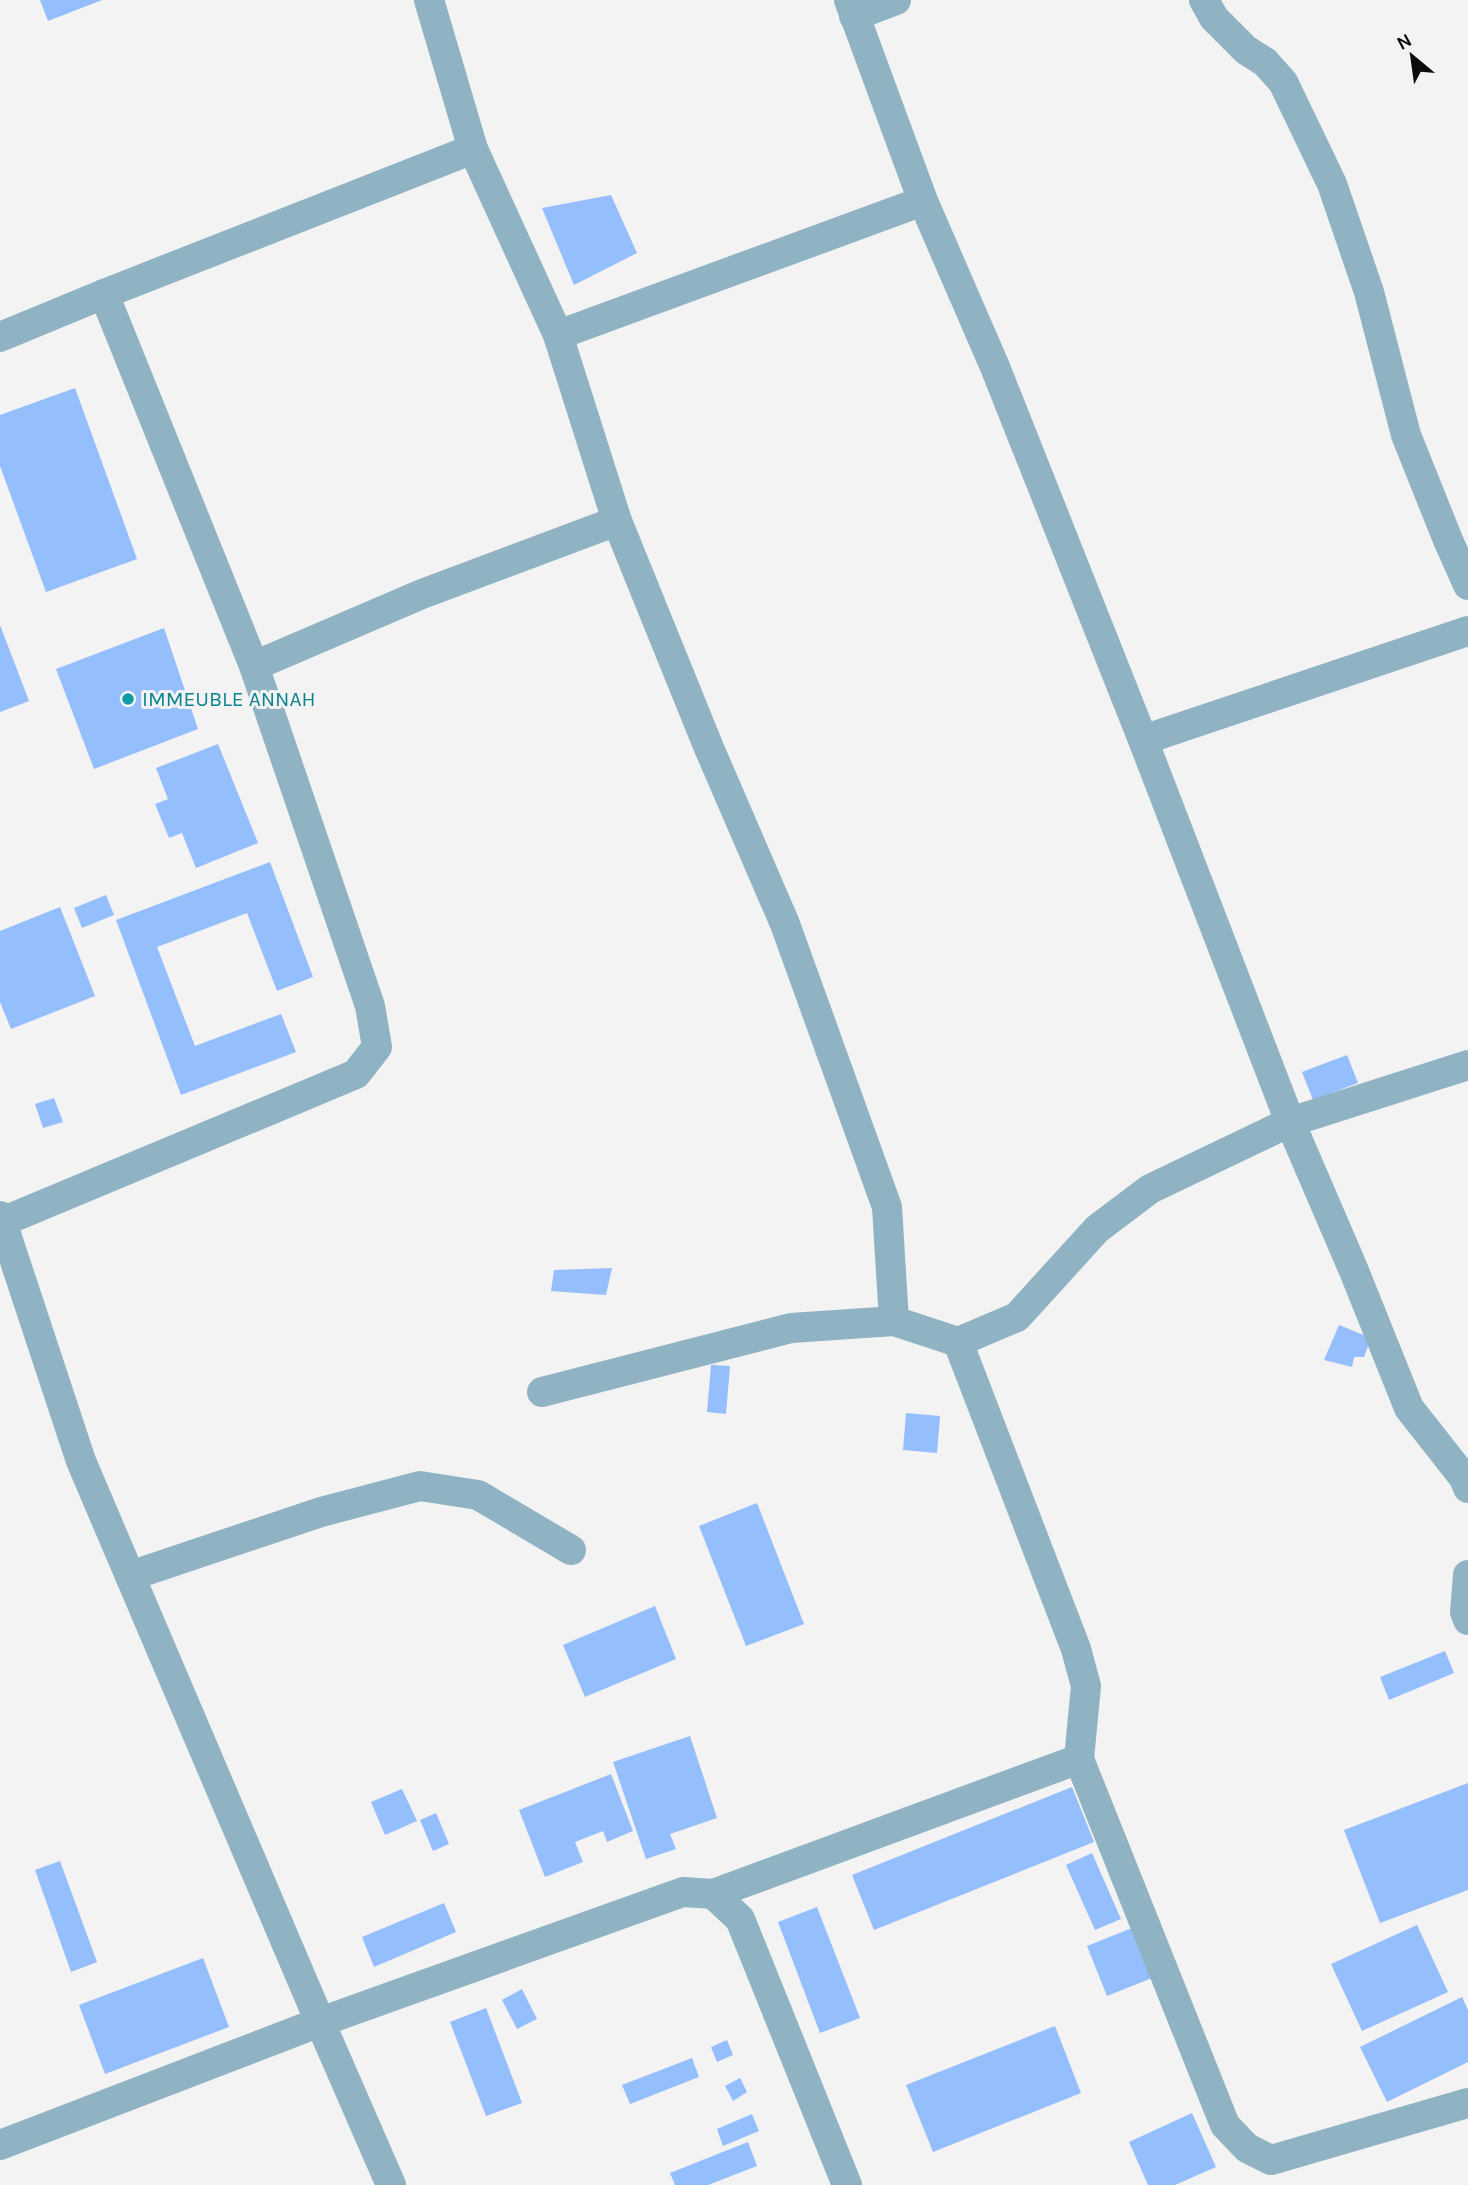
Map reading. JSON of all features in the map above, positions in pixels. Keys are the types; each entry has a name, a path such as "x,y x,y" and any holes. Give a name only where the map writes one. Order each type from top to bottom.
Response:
{"street":[{"path":"429,0 474,149 558,335 617,521 709,748 785,924 887,1207 894,1321"},
{"path":"895,0 852,8 923,201 995,367 1143,740 1290,1122 1409,1408 1464,1478 1468,1488"},
{"path":"1204,0 1214,18 1246,50 1265,62 1283,82 1332,184 1368,292 1406,435 1468,585"},
{"path":"0,337 474,149"},
{"path":"558,335 923,201"},
{"path":"104,294 254,666 370,1006 377,1047 356,1074 1,1219 81,1461 391,2185"},
{"path":"254,666 422,594 617,521"},
{"path":"1143,740 1468,631"},
{"path":"542,1392 790,1328 894,1321 958,1342 1017,1317 1097,1229 1150,1189 1290,1122 1468,1065"},
{"path":"958,1342 1076,1648 1086,1686 1079,1759 1225,2125 1247,2148 1270,2160 1468,2103"},
{"path":"130,1576 321,1512 420,1486 478,1495 571,1550"},
{"path":"1468,1575 1465,1612 1468,1620"},
{"path":"0,2146 320,2022 683,1892 713,1894 1079,1759"},
{"path":"713,1894 740,1919 847,2185"}],"building":[{"path":"40,0 102,0 48,21"},
{"path":"611,195 637,253 574,285 542,208"},
{"path":"75,388 137,559 46,592 0,466 0,415"},
{"path":"0,625 29,701 0,712"},
{"name":"IMMEUBLE ANNAH","path":"164,628 198,729 94,769 56,669"},
{"path":"218,744 258,843 196,868 182,833 169,838 155,804 168,799 156,768"},
{"path":"270,862 313,977 277,991 247,913 157,947 195,1046 281,1014 296,1052 181,1095 116,920"},
{"path":"106,895 114,915 82,928 74,908"},
{"path":"60,907 95,996 11,1029 0,1002 0,931"},
{"path":"1347,1055 1358,1083 1313,1100 1302,1072"},
{"path":"54,1098 63,1122 43,1128 35,1104"},
{"path":"612,1268 606,1295 551,1291 554,1270"},
{"path":"1339,1325 1371,1338 1364,1357 1354,1357 1352,1367 1324,1360"},
{"path":"711,1365 730,1366 726,1414 707,1412"},
{"path":"906,1413 940,1416 937,1453 903,1450"},
{"path":"757,1503 804,1624 746,1646 699,1526"},
{"path":"655,1606 676,1659 585,1697 563,1645"},
{"path":"1445,1651 1454,1673 1389,1700 1380,1677"},
{"path":"690,1736 717,1818 670,1834 676,1849 646,1859 613,1762"},
{"path":"611,1774 633,1831 607,1842 603,1831 575,1842 583,1862 545,1877 519,1810"},
{"path":"1468,1783 1468,1890 1380,1923 1344,1830"},
{"path":"1072,1787 1094,1842 874,1930 852,1875"},
{"path":"402,1789 417,1821 385,1835 371,1802"},
{"path":"436,1813 449,1844 433,1851 420,1820"},
{"path":"1092,1853 1121,1919 1095,1930 1066,1865"},
{"path":"60,1861 97,1962 71,1972 35,1870"},
{"path":"444,1903 456,1932 374,1967 362,1937"},
{"path":"817,1907 860,2018 820,2033 778,1922"},
{"path":"1417,1925 1448,1992 1362,2031 1331,1964"},
{"path":"1132,1928 1152,1978 1107,1996 1087,1946"},
{"path":"203,1958 229,2027 105,2074 79,2005"},
{"path":"522,1989 537,2019 517,2029 502,2000"},
{"path":"1462,1997 1468,2010 1468,2062 1387,2102 1360,2047"},
{"path":"486,2008 522,2103 486,2116 450,2022"},
{"path":"1055,2026 1081,2093 933,2152 906,2085"},
{"path":"727,2040 733,2055 717,2062 711,2047"},
{"path":"692,2058 699,2077 630,2104 622,2085"},
{"path":"740,2078 747,2092 733,2101 725,2086"},
{"path":"1192,2113 1216,2167 1175,2185 1148,2185 1129,2142"},
{"path":"752,2114 759,2131 723,2146 717,2129"},
{"path":"748,2142 757,2166 708,2185 675,2185 670,2173"}],"place":[{"name":"IMMEUBLE ANNAH","path":"128,699"}]}
